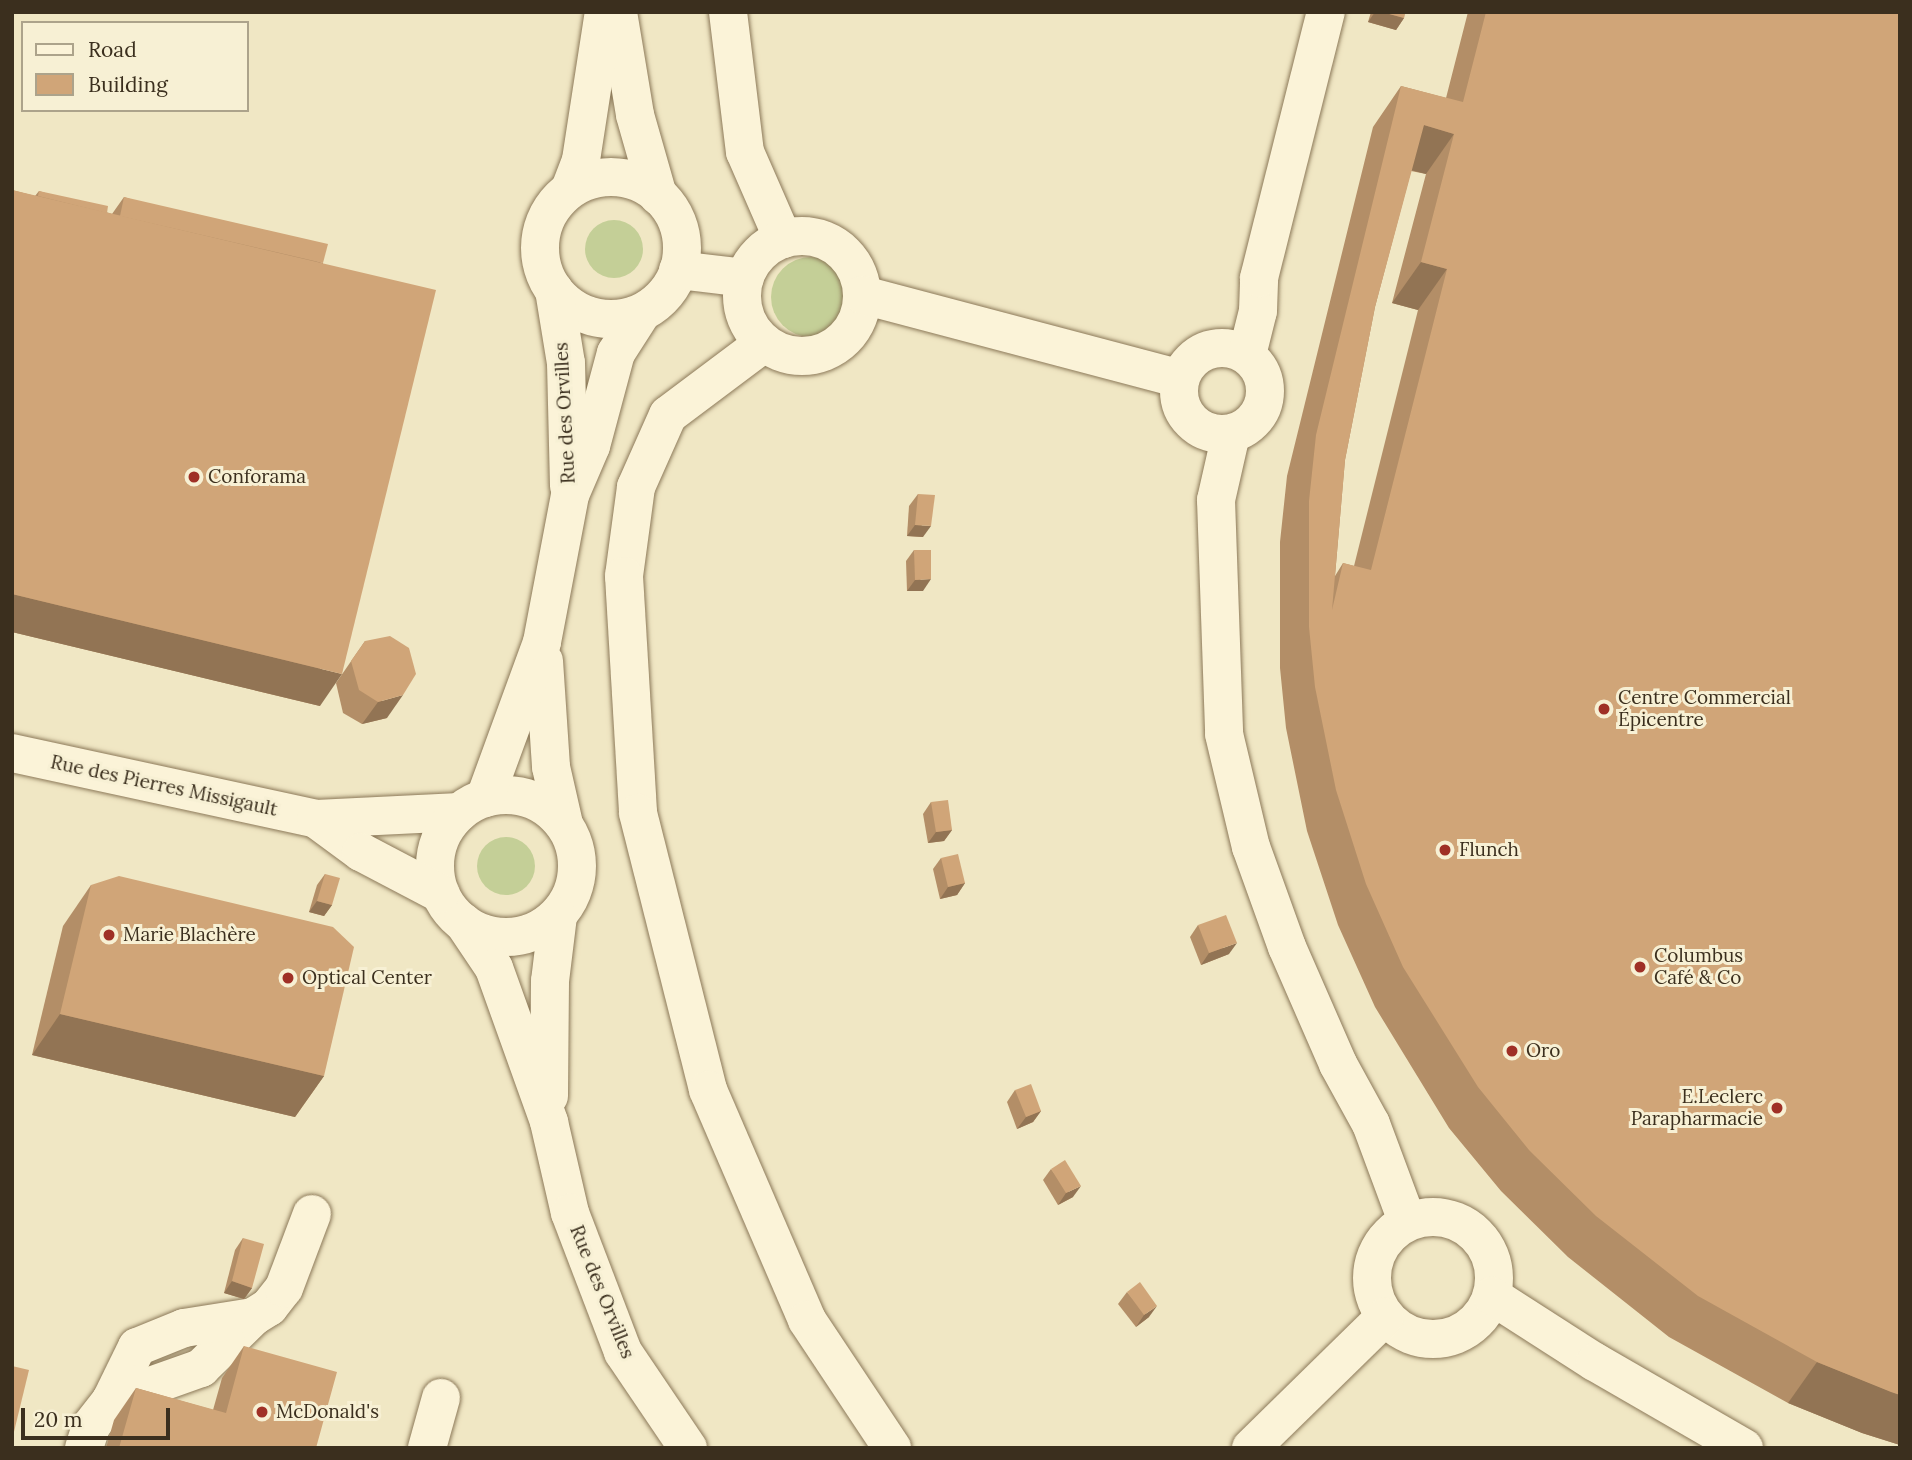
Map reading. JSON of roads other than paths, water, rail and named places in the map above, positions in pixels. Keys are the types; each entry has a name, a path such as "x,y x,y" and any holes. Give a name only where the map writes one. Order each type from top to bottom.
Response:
{"street":[{"path":"570,189 581,160 604,12"},
{"path":"618,12 635,115 658,195 675,217 682,239 678,270 659,301 640,314 597,319 575,311 544,276 539,252 542,228 553,206 570,189 593,179 617,177 658,195"},
{"path":"728,12 745,152 783,239"},
{"path":"1247,355 1258,310 1259,278 1325,12"},
{"path":"783,239 820,239 837,247 850,260 863,295 851,332 820,354 800,357 764,343 744,313 745,278 766,248 783,239"},
{"path":"678,270 745,278"},
{"name":"Rue des Orvilles","path":"554,290 566,363 570,495"},
{"path":"863,295 1180,379"},
{"name":"Rue des Orvilles","path":"473,805 542,642 570,495 591,446 616,353 640,314"},
{"path":"764,343 668,415 636,487 624,576 638,813 708,1090 807,1320 892,1448"},
{"path":"1235,350 1247,355 1263,378 1263,407 1256,419 1231,434 1202,430 1190,421 1182,409 1180,379 1196,357 1208,351 1235,350"},
{"path":"1231,434 1216,500 1224,734 1251,847 1287,947 1338,1065 1371,1124 1407,1221"},
{"name":"Rue des Orvilles","path":"542,642 551,767 564,824"},
{"name":"Rue des Pierres Missigault","path":"12,752 316,819 473,805"},
{"path":"503,795 537,802 564,824 573,842 576,871 569,900 558,916 522,936 501,938 452,908 436,877 440,841 473,805 503,795"},
{"name":"Rue des Pierres Missigault","path":"316,819 361,852 452,908"},
{"name":"Rue des Orvilles","path":"452,908 494,968 549,1122 570,1213 623,1352 688,1448"},
{"name":"Rue des Orvilles","path":"549,1122 550,981 558,916"},
{"path":"84,1448 91,1426 111,1400 137,1347 184,1328 253,1317 284,1289 312,1214"},
{"path":"1447,1217 1481,1238 1491,1256 1492,1296 1471,1327 1445,1338 1416,1338 1385,1317 1373,1292 1373,1264 1379,1247 1407,1221 1447,1217"},
{"path":"1492,1296 1606,1369 1744,1448"},
{"path":"1251,1448 1385,1317"},
{"path":"427,1448 441,1398"}],"place":[{"name":"Conforama","path":"194,477"},
{"name":"Centre Commercial Épicentre","path":"1604,709"},
{"name":"Flunch","path":"1445,850"},
{"name":"Marie Blachère","path":"109,935"},
{"name":"Columbus Café & Co","path":"1640,967"},
{"name":"Optical Center","path":"288,978"},
{"name":"Oro","path":"1512,1051"},
{"name":"E.Leclerc Parapharmacie","path":"1777,1108"},
{"name":"McDonald's","path":"262,1412"}]}
